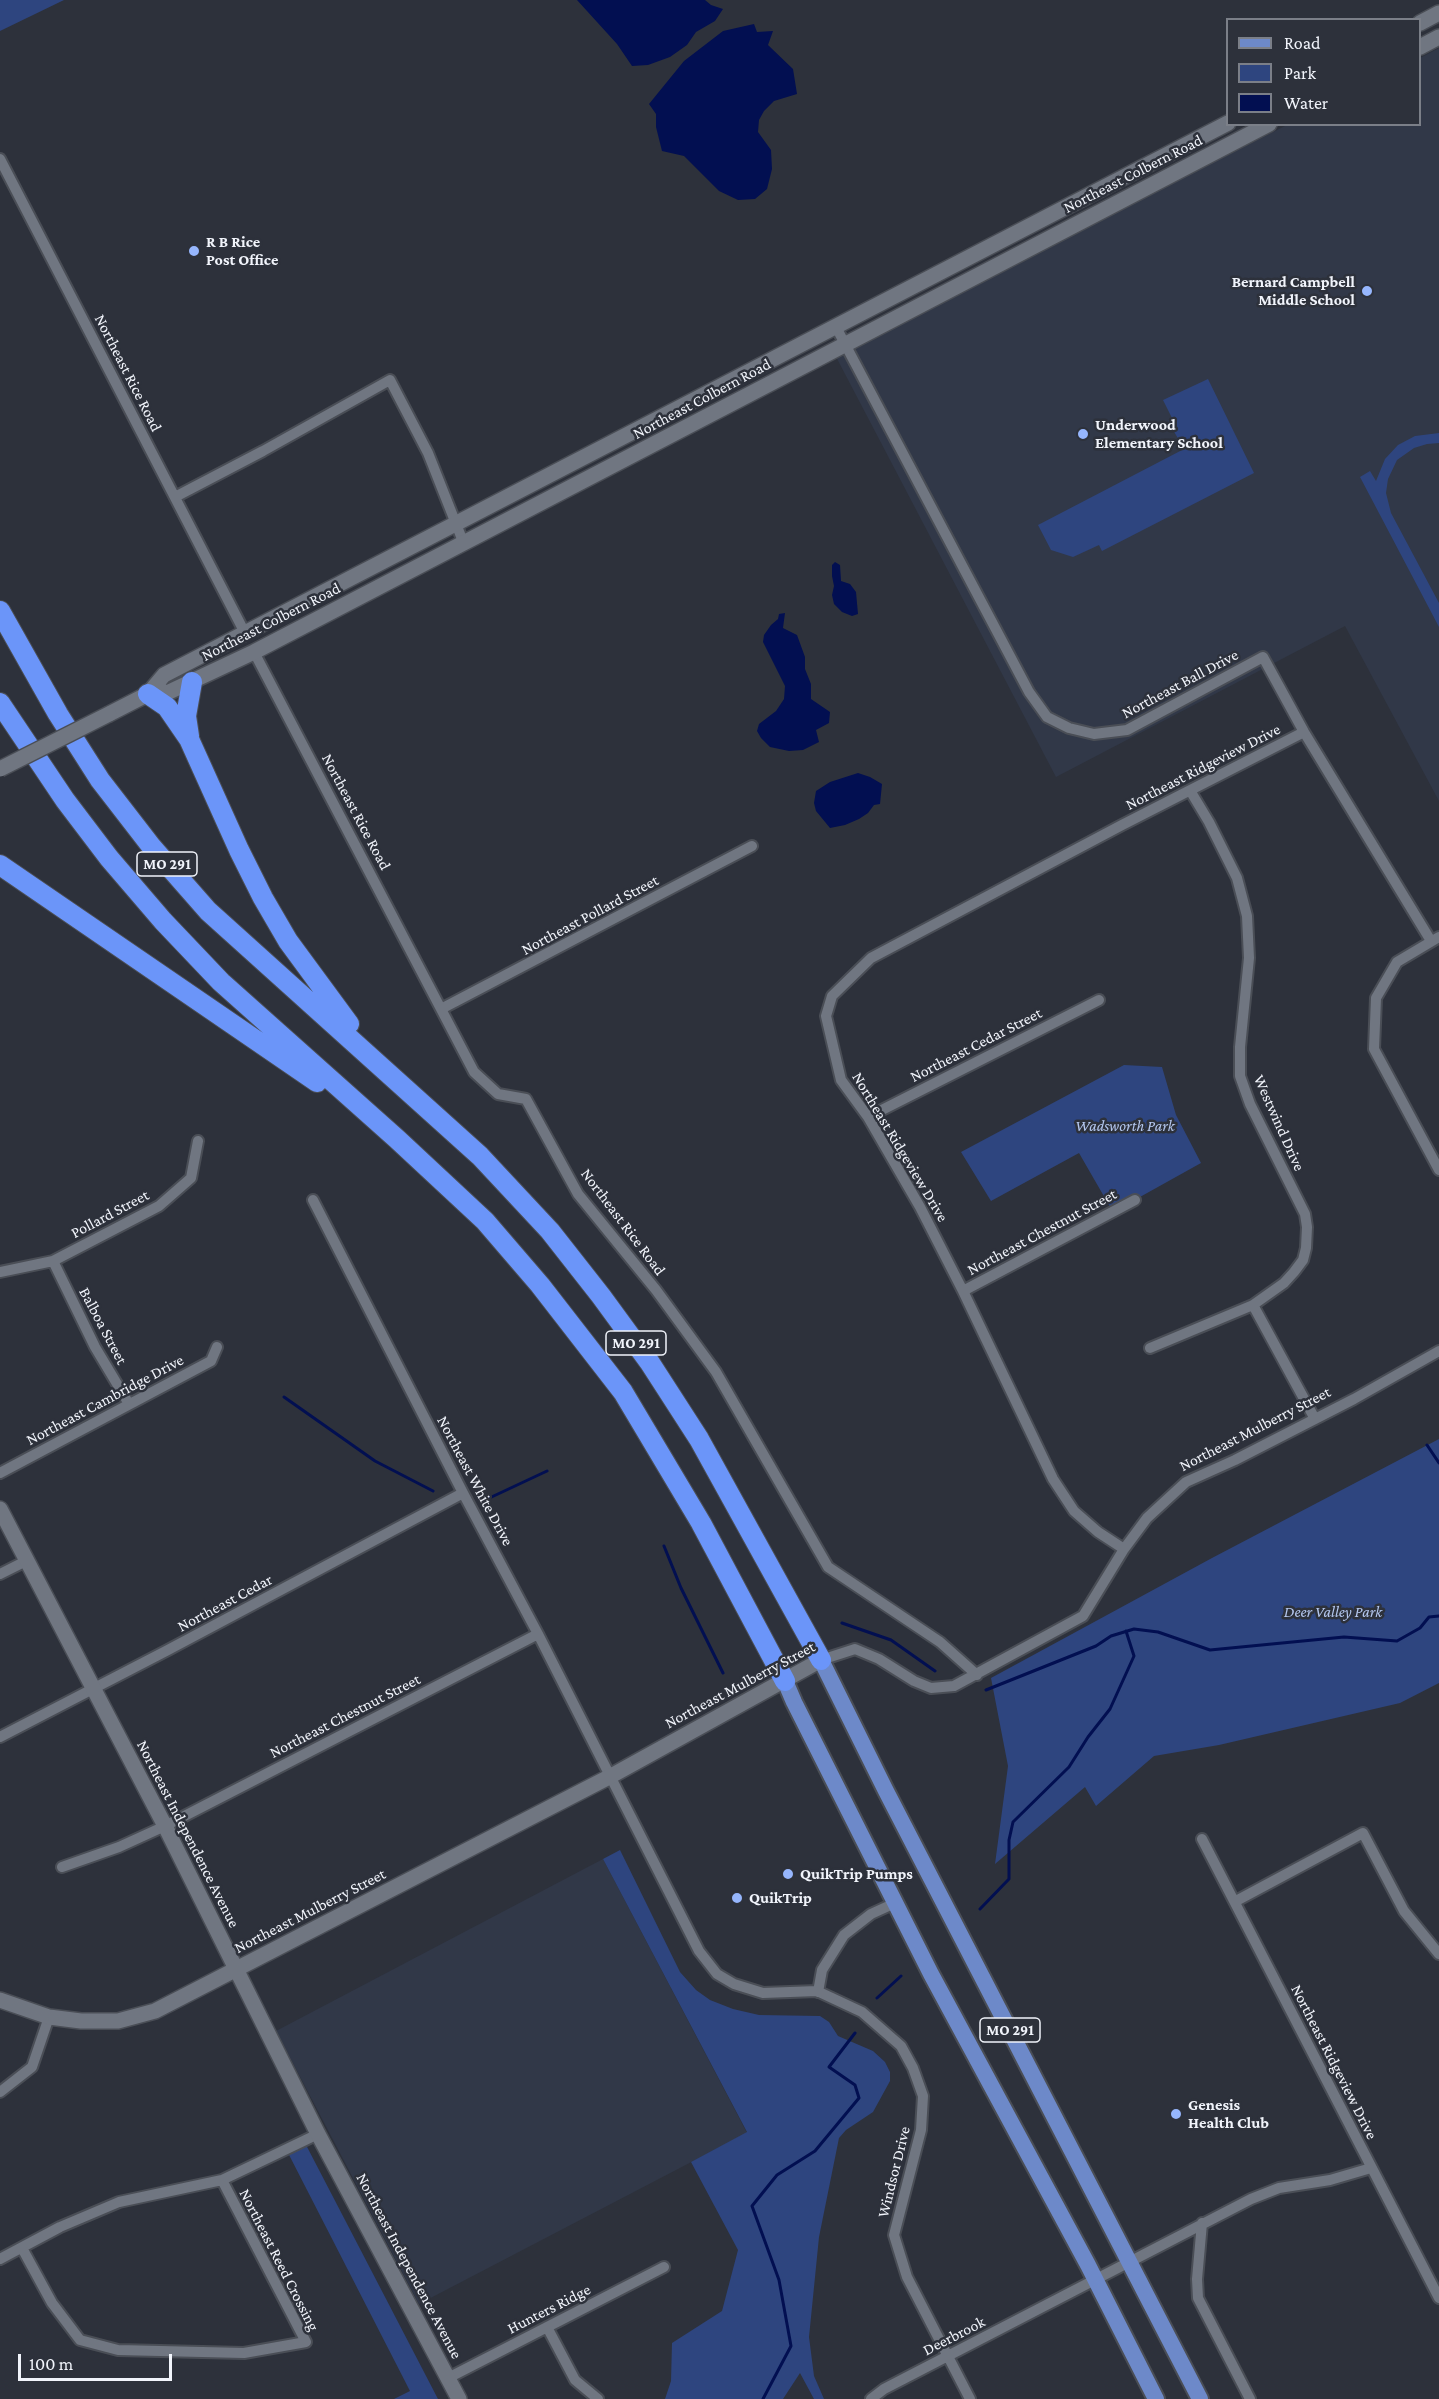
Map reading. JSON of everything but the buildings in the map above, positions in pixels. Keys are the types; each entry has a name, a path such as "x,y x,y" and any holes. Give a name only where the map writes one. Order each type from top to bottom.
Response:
{"highway":[{"name":"MO 291","path":"0,611 58,714 100,780 151,846 208,911 480,1156 550,1231 601,1296 650,1363 699,1439 821,1660"},
{"path":"189,739 186,716 192,682"},
{"path":"148,694 167,707 189,739 239,850 288,941 337,1010 388,1072"},
{"name":"MO 291","path":"0,703 65,800 109,858 163,921 221,982 485,1221 540,1285 623,1392 701,1523 785,1681"},
{"path":"0,865 397,1139"}],"main road":[{"path":"1421,22 1439,13"},
{"path":"1421,46 1439,37"},
{"name":"Northeast Colbern Road","path":"148,694 164,675 1226,124"},
{"name":"Northeast Colbern Road","path":"0,769 148,694 169,692 254,652 1265,126"},
{"path":"254,652 261,632 268,621"},
{"name":"Northeast Independence Avenue","path":"0,1509 165,1826 318,2134 459,2399"},
{"name":"Northeast Mulberry Street","path":"0,2000 49,2017 81,2021 118,2021 155,2011 611,1776 821,1660"},
{"name":"MO 291","path":"821,1660 886,1791 1200,2399"},
{"name":"MO 291","path":"785,1681 895,1903 1095,2279 1156,2399"}],"street":[{"name":"Northeast Rice Road","path":"0,159 245,633"},
{"name":"Northeast Ball Drive","path":"836,327 1029,692 1047,717 1069,728 1094,734 1127,730 1263,657 1304,732 1435,939"},
{"path":"175,496 263,451 390,380 428,453 464,544"},
{"name":"Northeast Rice Road","path":"254,652 474,1072 498,1094 526,1099 578,1194 656,1290 716,1372 828,1567 940,1642 977,1675"},
{"name":"Northeast Ridgeview Drive","path":"1124,1549 1098,1532 1074,1510 1053,1479 920,1207 868,1117 841,1080 826,1016 832,996 871,958 1304,732"},
{"name":"Westwind Drive","path":"1150,1348 1253,1305 1284,1283 1303,1260 1307,1227 1305,1214 1250,1104 1240,1076 1240,1038 1249,958 1247,916 1237,878 1191,792"},
{"name":"Northeast Pollard Street","path":"441,1009 752,846"},
{"path":"1435,939 1397,962 1376,998 1374,1049 1439,1170"},
{"name":"Northeast Cedar Street","path":"868,1117 1099,1000"},
{"name":"Pollard Street","path":"0,1272 53,1262 159,1206 191,1178 198,1141"},
{"name":"Northeast White Drive","path":"313,1200 611,1776"},
{"name":"Northeast Chestnut Street","path":"963,1291 1135,1200"},
{"name":"Balboa Street","path":"53,1262 95,1347 129,1404"},
{"path":"1253,1305 1315,1419"},
{"name":"Northeast Cambridge Drive","path":"0,1473 211,1361 216,1347"},
{"name":"Northeast Mulberry Street","path":"821,1660 855,1649 879,1659 914,1681 931,1688 954,1686 977,1675 1083,1616 1124,1549 1147,1518 1186,1482 1364,1394 1439,1351"},
{"name":"Northeast Cedar","path":"0,1737 463,1493"},
{"path":"0,1574 26,1561"},
{"name":"Northeast Chestnut Street","path":"62,1867 120,1848 165,1826 538,1634"},
{"name":"Windsor Drive","path":"611,1776 699,1951 717,1974 734,1984 763,1993 818,1992 862,2012 901,2046 923,2096 921,2130 894,2235 907,2277 970,2399"},
{"path":"1236,1900 1364,1833 1404,1911 1439,1954"},
{"name":"Northeast Ridgeview Drive","path":"1202,1839 1236,1900 1439,2298"},
{"path":"818,1992 822,1971 844,1935 871,1914 895,1903"},
{"path":"0,2092 32,2067 49,2017"},
{"path":"0,2259 60,2227 119,2202 222,2180 318,2134"},
{"name":"Deerbrook","path":"871,2399 884,2389 1251,2199 1279,2188 1330,2180 1371,2168"},
{"name":"Northeast Reed Crossing","path":"22,2248 52,2303 80,2340 118,2350 244,2353 306,2342 222,2180"},
{"path":"1202,2223 1197,2279 1198,2298 1251,2399"},
{"name":"Hunters Ridge","path":"448,2378 664,2267"},
{"path":"547,2327 575,2380 598,2399"}],"shaded area":[{"path":"1439,48 1439,801 1345,626 1056,777 834,353 1285,126 1421,126 1421,57"},
{"path":"603,1859 747,2133 419,2304 276,2031"}],"green space":[{"path":"0,0 64,0 0,31"},
{"path":"1208,379 1254,473 1102,551 1099,545 1073,557 1051,550 1038,525 1184,449 1168,421 1172,418 1163,400"},
{"path":"1439,433 1439,443 1414,448 1397,460 1388,479 1386,493 1391,513 1439,603 1439,627 1360,477 1370,471 1376,481 1385,459 1398,445 1415,436"},
{"name":"Wadsworth Park","path":"1124,1065 1162,1067 1176,1115 1201,1163 1113,1212 1079,1153 991,1201 961,1152"},
{"name":"Deer Valley Park","path":"1439,1439 1439,1683 1400,1703 1219,1745 1154,1756 1096,1806 1085,1787 995,1864 1008,1766 991,1678 1212,1558"},
{"path":"620,1850 680,1972 696,1990 710,2000 733,2009 759,2015 820,2016 829,2022 838,2036 873,2051 885,2062 890,2072 890,2081 873,2112 846,2130 839,2138 819,2237 809,2337 814,2376 824,2399 814,2399 800,2373 783,2399 665,2399 671,2381 672,2343 722,2311 738,2250 691,2162 747,2132 603,1859"},
{"path":"305,2143 438,2399 394,2399 410,2391 286,2149"}],"water":[{"path":"577,0 705,0 723,9 715,21 696,32 687,45 670,57 648,65 632,66 617,44"},
{"path":"754,24 757,32 773,31 768,45 793,69 797,94 774,101 764,111 759,120 758,132 771,150 772,169 767,189 755,199 738,200 719,191 684,156 662,151 656,127 656,114 649,104 684,61 723,31"},
{"path":"835,562 840,565 841,581 850,584 856,592 858,614 852,616 842,612 834,604 832,565"},
{"path":"785,613 783,628 797,635 805,657 805,669 811,684 811,699 830,712 829,723 816,730 819,742 803,750 789,751 770,747 757,731 759,724 776,711 784,699 785,686 763,642 764,635 778,619 779,614"},
{"path":"858,773 882,784 880,804 874,805 859,819 830,828 816,811 814,803 816,791 830,782"}],"waterway":[{"path":"284,1397 375,1461 433,1491"},
{"path":"1427,1445 1439,1463"},
{"path":"483,1501 547,1471"},
{"path":"664,1546 681,1588 723,1673"},
{"path":"986,1690 1096,1646 1111,1636 1134,1629 1158,1632 1210,1650 1344,1637 1397,1641 1420,1628 1429,1617 1439,1616"},
{"path":"842,1623 891,1640 935,1671"},
{"path":"980,1909 1009,1879 1009,1840 1013,1822 1069,1767 1088,1737 1110,1709 1134,1656 1126,1631"},
{"path":"877,1998 901,1976"},
{"path":"763,2399 791,2346 779,2280 752,2206 777,2175 815,2151 859,2098 855,2085 829,2067 855,2033"}],"place":[{"name":"R B Rice Post Office","path":"194,251"},
{"name":"Bernard Campbell Middle School","path":"1367,291"},
{"name":"Underwood Elementary School","path":"1083,434"},
{"name":"QuikTrip Pumps","path":"788,1874"},
{"name":"QuikTrip","path":"737,1898"},
{"name":"Genesis Health Club","path":"1176,2114"}]}
